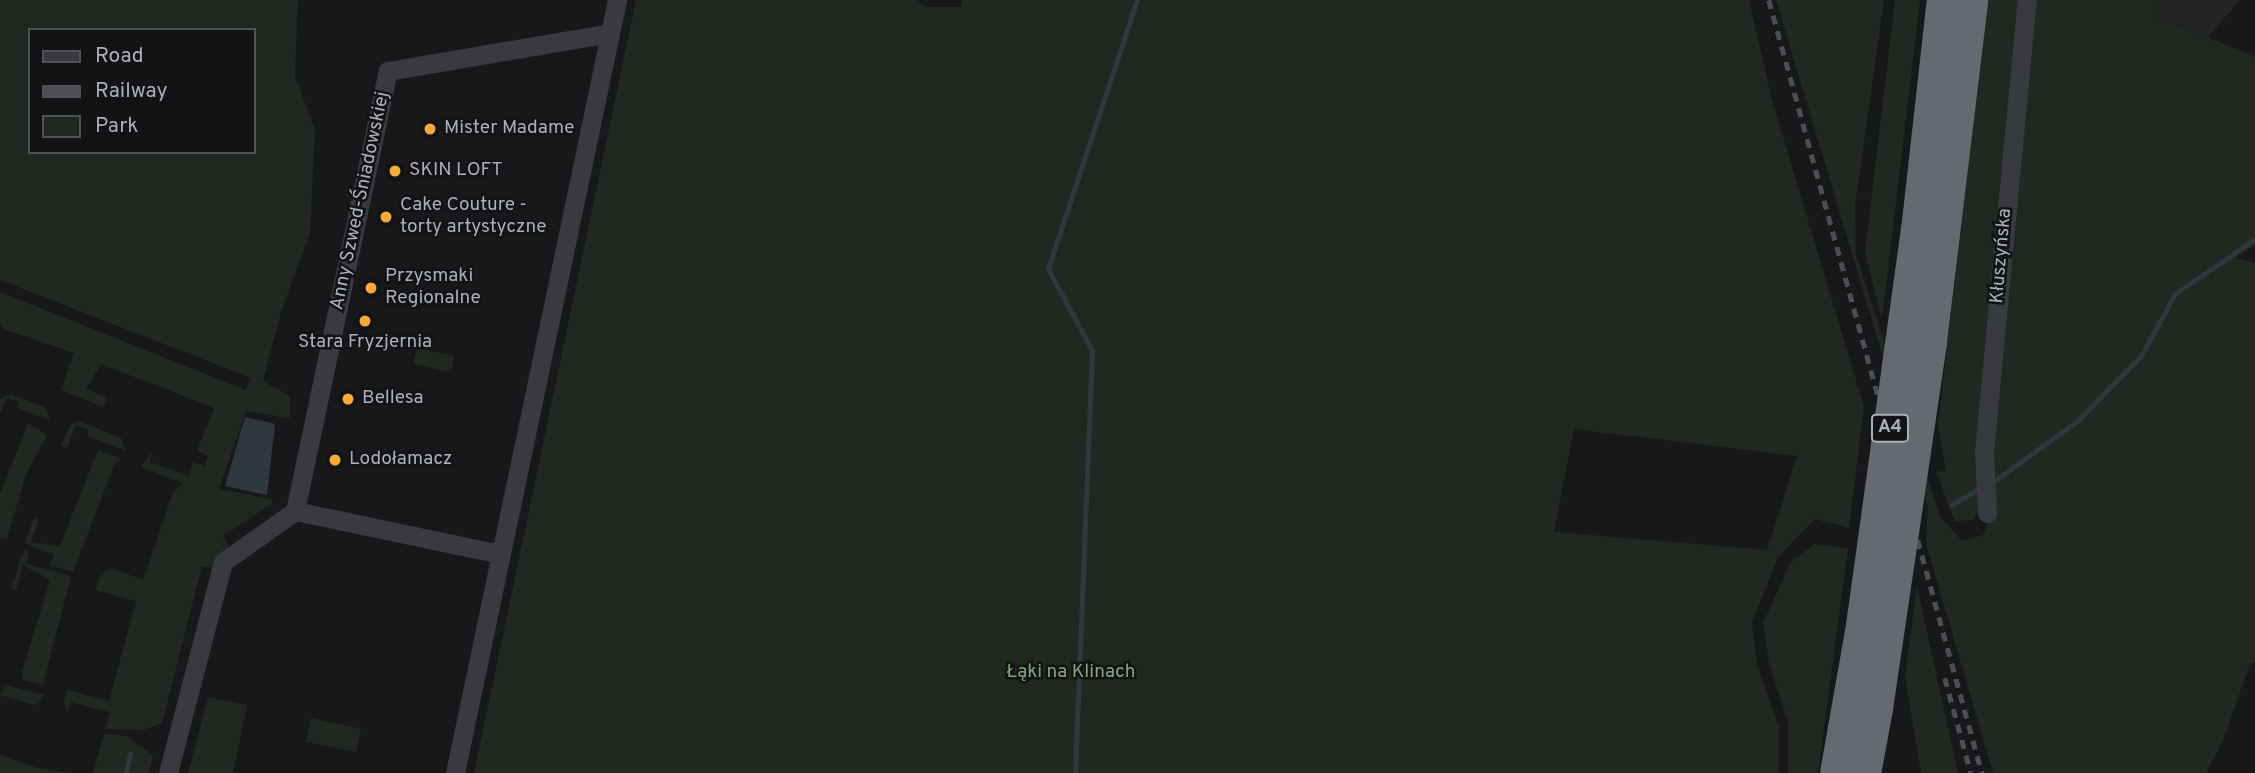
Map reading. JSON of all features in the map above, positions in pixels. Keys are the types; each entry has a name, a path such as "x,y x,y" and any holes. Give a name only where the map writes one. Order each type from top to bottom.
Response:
{"highway":[{"name":"A4","path":"1836,773 1862,625 1917,230 1943,0"},
{"name":"A4","path":"1864,773 1930,341 1970,0"}],"street":[{"path":"455,773 617,0"},
{"name":"Kłuszyńska","path":"1987,513 1984,452 2027,0"},
{"name":"Anny Szwed-Śniadowskiej","path":"295,511 388,71 610,33"},
{"path":"168,773 223,562 295,511 501,554"}],"shaded area":[{"path":"2159,0 2240,0 2208,37 2156,16"},
{"path":"245,417 275,424 267,495 225,486"}],"green space":[{"path":"0,0 298,0 295,76 315,130 310,233 281,312 263,381 290,396 290,418 246,411 219,489 271,499 273,503 223,536 229,546 213,568 202,566 162,723 143,730 105,729 110,712 70,702 67,713 64,702 67,690 109,701 136,601 96,590 100,574 111,568 143,580 173,492 183,483 141,467 152,451 150,462 188,476 193,462 205,466 208,455 197,451 214,408 101,364 86,389 107,398 103,407 61,390 74,353 6,330 0,324 0,292 246,390 251,378 0,280"},
{"name":"Łąki na Klinach","path":"636,0 917,0 926,7 961,7 962,0 1749,0 1772,100 1864,407 1849,528 1815,519 1778,557 1752,623 1757,664 1779,727 1779,773 474,773","holes":["1574,429 1797,456 1767,550 1554,532"]},
{"path":"1776,0 1884,0 1855,206 1856,255 1940,516 1962,541 1983,535 1992,512 1988,463 2030,0 2159,0 2156,16 2255,57 2255,245 2235,258 2255,263 2255,662 2250,663 2223,741 2206,773 1993,773 1926,543 1928,507"},
{"path":"1895,0 1920,0 1882,320 1865,252"},
{"path":"1987,0 2019,0 1982,498 1974,519 1955,522 1936,471 1946,472 1938,426"},
{"path":"417,348 454,356 451,372 413,364"},
{"path":"11,394 46,408 50,420 17,408 19,402 7,398 0,413 0,399"},
{"path":"79,421 121,438 126,451 87,436 89,430 76,425 67,448 61,446 70,425"},
{"path":"28,423 47,436 26,474 7,539 0,537 0,493"},
{"path":"98,450 122,459 115,463 73,572 50,565 54,555 25,543 34,517 39,519 31,542 60,546"},
{"path":"1815,544 1848,548 1818,773 1788,773 1788,722 1769,663 1763,623 1791,562"},
{"path":"24,549 29,551 26,564 71,576 43,685 23,680 22,672 50,580 23,565 16,590 11,588"},
{"path":"1917,586 1958,773 1921,773 1905,677"},
{"path":"5,684 45,695 34,705 0,695"},
{"path":"208,697 247,705 233,773 188,773"},
{"path":"311,718 361,729 356,752 306,742"},
{"path":"104,734 127,736 153,755 149,773 93,773"},
{"path":"0,755 34,767 67,773 0,773"}],"waterway":[{"path":"1075,773 1092,351 1048,269 1137,0"},
{"path":"1993,482 2076,422 2141,356 2175,294 2255,239"},
{"path":"1951,505 1977,490"},
{"path":"126,773 130,754"}],"railway":[{"path":"1769,0 1982,773"},
{"path":"1945,678 1971,773"}],"place":[{"name":"Mister Madame","path":"430,129"},
{"name":"SKIN LOFT","path":"395,171"},
{"name":"Cake Couture - torty artystyczne","path":"386,217"},
{"name":"Przysmaki Regionalne","path":"371,288"},
{"name":"Stara Fryzjernia","path":"365,321"},
{"name":"Bellesa","path":"348,399"},
{"name":"Lodołamacz","path":"335,460"}]}
